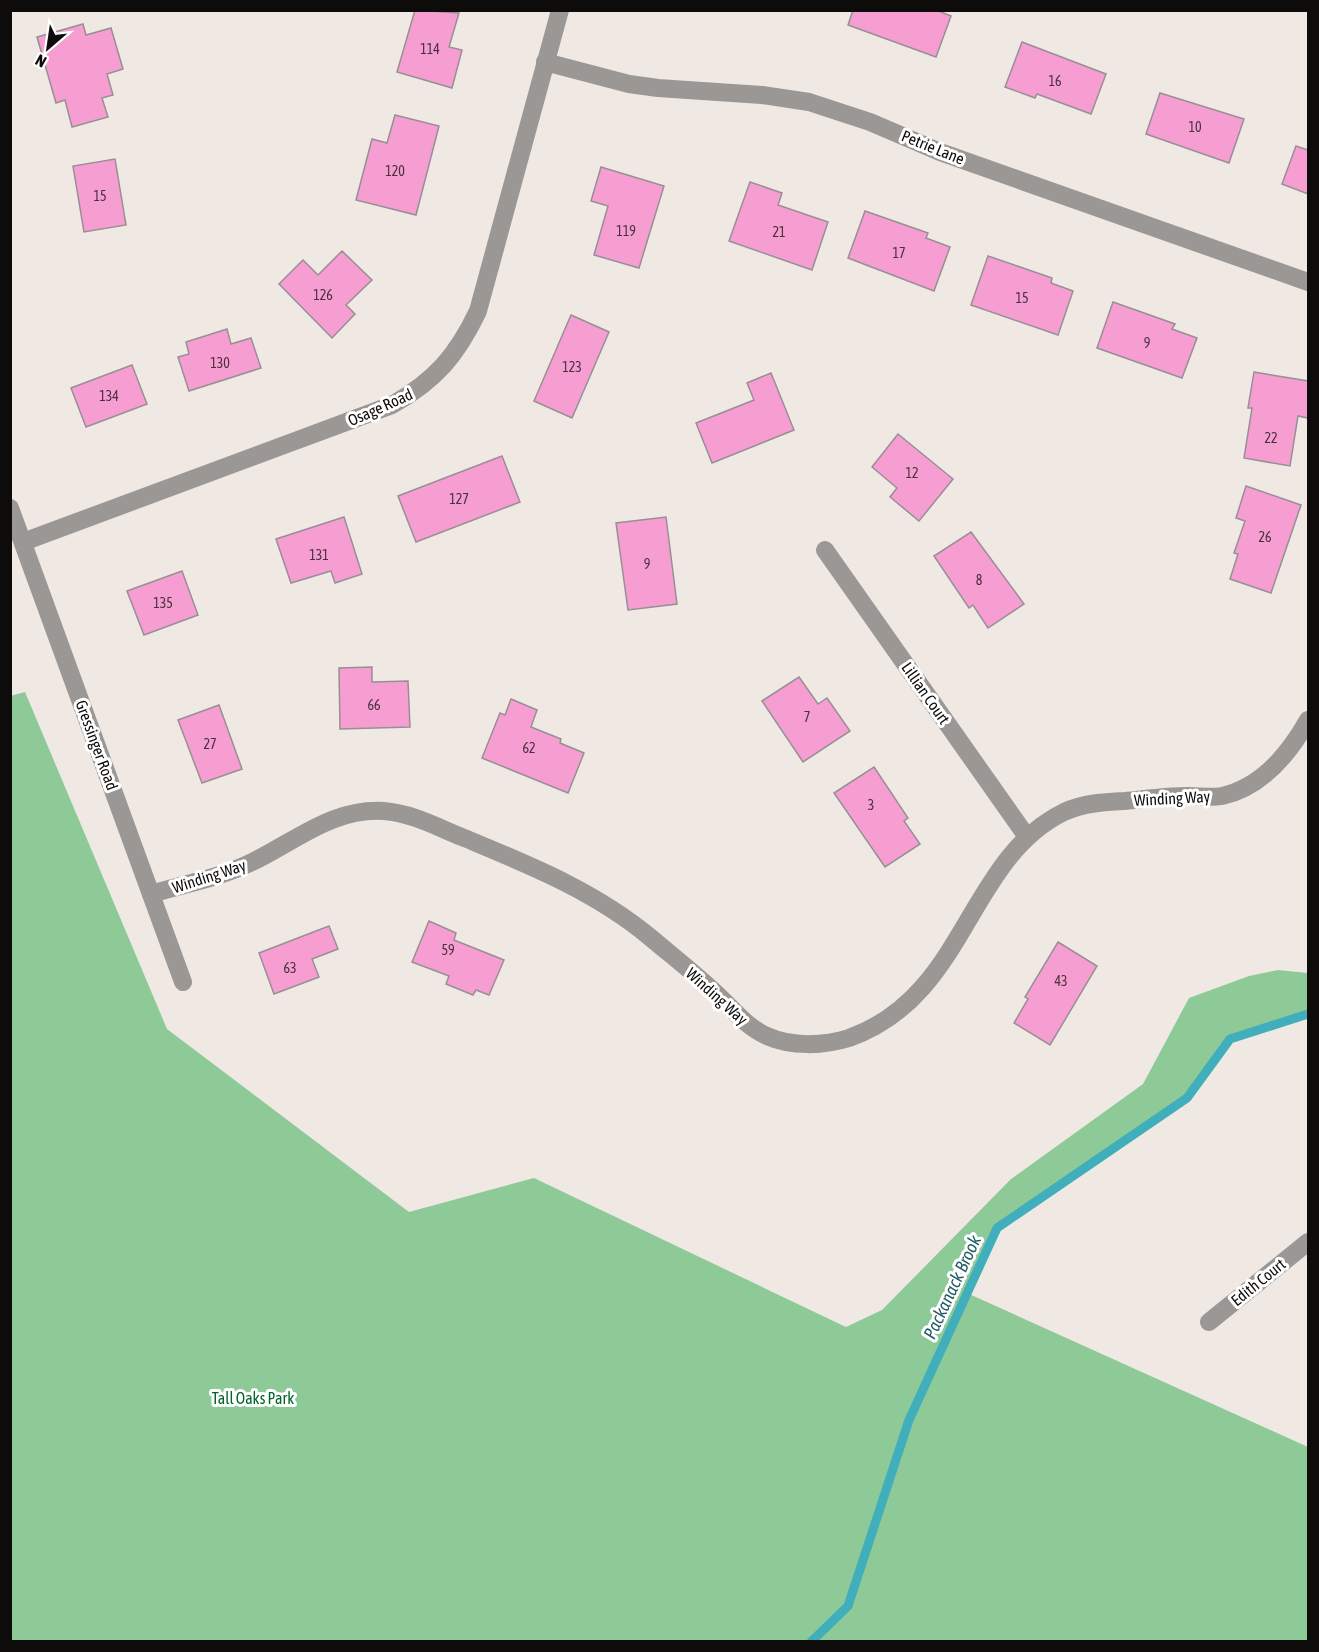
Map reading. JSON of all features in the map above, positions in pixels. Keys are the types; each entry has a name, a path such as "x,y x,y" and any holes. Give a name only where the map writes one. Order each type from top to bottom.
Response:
{"street":[{"name":"Osage Road","path":"23,542 392,405 419,390 443,368 463,341 478,311 560,10"},
{"name":"Petrie Lane","path":"545,62 629,84 762,95 809,102 870,122 940,152 1308,282"},
{"name":"Gressinger Road","path":"10,508 183,982"},
{"name":"Lillian Court","path":"825,550 1027,837"},
{"name":"Winding Way","path":"151,894 250,863 323,822 354,813 384,811 412,816 544,871 580,889 641,929 725,1002 744,1022 769,1037 796,1044 816,1044 846,1039 876,1026 905,1007 930,981 1008,860 1027,837 1042,824 1068,810 1093,803 1222,795 1248,786 1273,769 1294,746 1308,720"},
{"name":"Edith Court","path":"1209,1322 1308,1242"}],"green space":[{"name":"Tall Oaks Park","path":"25,692 167,1029 409,1212 534,1178 846,1327 882,1310 1011,1179 1143,1084 1189,998 1249,976 1278,970 1308,973 1308,1014 1230,1039 1187,1098 997,1228 967,1293 1308,1447 1308,1641 11,1641 10,696"}],"building":[{"path":"415,10 459,13 449,47 462,50 452,88 397,72"},
{"path":"853,10 936,10 951,16 936,57 848,25"},
{"path":"83,24 86,35 111,28 123,69 107,74 113,95 102,98 108,117 72,127 65,100 56,103 37,37"},
{"path":"1022,42 1106,74 1091,114 1037,94 1035,98 1005,87"},
{"path":"1160,93 1244,119 1229,163 1146,134"},
{"path":"395,115 439,126 416,215 356,200 372,139 387,143"},
{"path":"1296,146 1308,150 1308,194 1282,184"},
{"path":"115,159 126,225 84,232 73,166"},
{"path":"601,167 664,186 639,268 594,255 608,206 591,201"},
{"path":"750,182 782,193 778,205 828,222 812,270 729,241"},
{"path":"865,211 928,233 926,238 950,247 934,291 848,258"},
{"path":"342,251 372,280 346,305 355,314 332,338 279,284 303,260 318,275"},
{"path":"988,256 1052,278 1051,283 1073,291 1058,335 971,305"},
{"path":"1113,302 1175,324 1172,329 1197,338 1182,378 1097,348"},
{"path":"571,315 609,332 572,418 534,401"},
{"path":"227,329 231,344 251,338 261,368 189,391 178,357 189,354 186,342"},
{"path":"132,365 147,404 86,427 71,388"},
{"path":"1254,372 1308,381 1308,418 1298,416 1290,466 1244,458 1252,408 1248,408"},
{"path":"771,373 794,430 712,463 696,423 754,400 747,383"},
{"path":"898,434 953,479 919,521 890,497 897,488 872,467"},
{"path":"502,456 520,502 416,542 398,496"},
{"path":"1246,486 1301,505 1271,593 1230,579 1238,554 1234,553 1245,521 1236,518"},
{"path":"344,517 362,574 335,583 331,571 291,583 276,539"},
{"path":"666,517 677,604 628,610 616,523"},
{"path":"971,532 1024,604 988,628 973,605 969,608 934,556"},
{"path":"182,571 198,615 144,635 127,591"},
{"path":"372,667 372,682 408,681 410,727 340,729 339,668"},
{"path":"799,677 818,704 827,698 850,731 803,762 762,701"},
{"path":"511,699 537,710 531,727 561,739 560,743 584,753 568,793 482,758 500,713 505,715"},
{"path":"219,705 242,769 202,783 178,720"},
{"path":"874,767 908,818 904,821 920,844 885,867 834,793"},
{"path":"429,921 456,933 454,940 504,960 489,995 476,990 473,995 446,984 449,976 412,962"},
{"path":"329,926 338,949 312,959 319,977 274,994 259,953"},
{"path":"1058,942 1097,966 1050,1045 1014,1023 1028,999 1025,997"}],"waterway":[{"name":"Packanack Brook","path":"811,1642 848,1606 909,1420 997,1228 1187,1098 1230,1039 1308,1014"}]}
